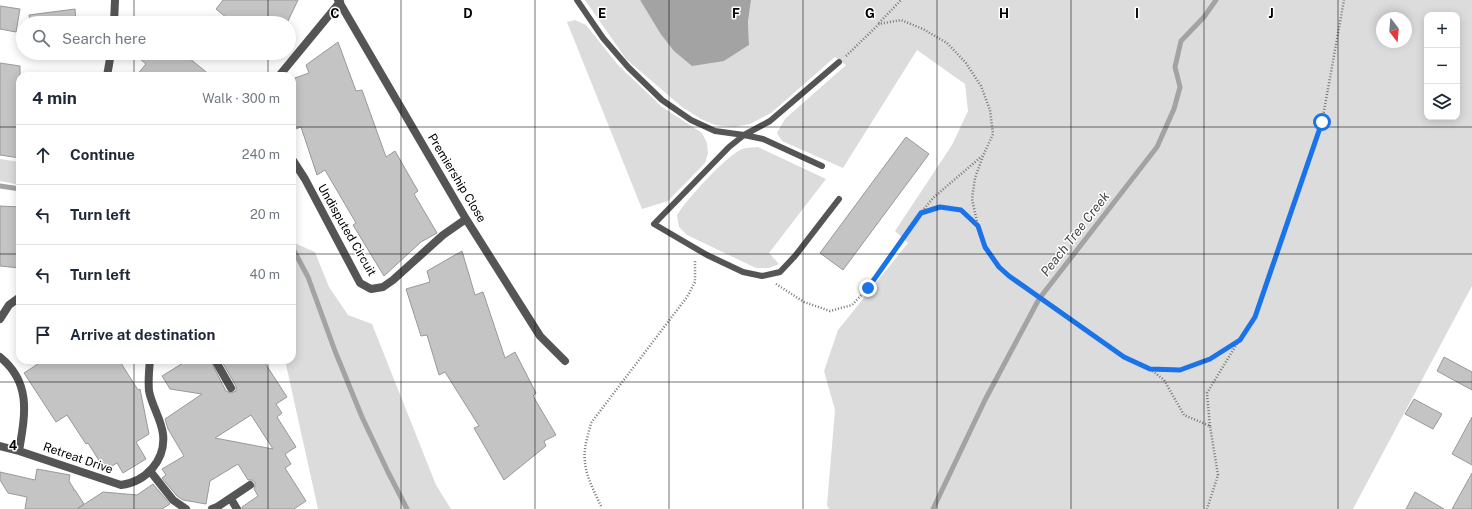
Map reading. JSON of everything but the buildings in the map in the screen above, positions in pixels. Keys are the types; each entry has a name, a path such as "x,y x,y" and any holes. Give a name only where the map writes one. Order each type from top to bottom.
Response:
{"street":[{"path":"114,16 115,0"},
{"path":"296,55 339,1"},
{"name":"Premiership Close","path":"339,1 466,219 540,336 565,361"},
{"path":"108,72 110,60"},
{"path":"282,72 292,60"},
{"name":"Undisputed Circuit","path":"296,166 360,283 371,289 383,287 393,280 443,235 466,219"},
{"path":"0,319 9,305 16,300"},
{"path":"0,357 9,365 16,375 24,398 25,415 19,451"},
{"name":"Retreat Drive","path":"0,446 121,485 135,482 143,478 150,471 160,456 163,441 161,426 152,402 149,388 150,364"},
{"path":"217,364 231,388"},
{"path":"150,471 173,500 186,509"},
{"path":"212,509 231,499 250,485"},
{"path":"231,499 237,509"}],"lane":[{"path":"577,0 603,38 628,67 662,100 691,120 715,131 763,139 822,166"},
{"path":"839,199 795,256 780,272 762,276 743,272 707,255 654,224 729,147 744,135 770,121 840,62"}],"path":[{"path":"840,62 901,0"},
{"path":"1206,509 1218,474 1210,426 1207,393 1255,317 1322,122 1344,0"},
{"path":"879,24 901,20 923,29 947,43 966,63 981,86 990,110 992,134 982,156 975,178 972,199 978,226 985,247 999,267 1009,276 1124,357 1150,369 1164,380 1184,414 1210,426"},
{"path":"762,276 804,302 830,311 852,305 868,288 933,198 982,156"},
{"path":"921,213 940,207 961,210 978,226"},
{"path":"601,506 591,484 584,463 586,443 592,423 687,297 695,282 695,262 690,245"},
{"path":"1150,369 1180,370 1210,359 1240,340"}],"shaded area":[{"path":"585,0 640,0 660,33 724,61 749,45 748,22 751,0 1472,0 1472,286 1353,509 829,509 827,505 835,410 824,371 838,330 908,243 895,231 952,145 968,111 965,84 917,50 843,168 782,141 777,133 785,119 846,65 835,57 771,113 750,124 734,127 715,125 701,119 682,107 626,59"},
{"path":"640,0 751,0 748,22 749,45 724,61 692,66 674,51 660,33"},
{"path":"575,20 586,25 618,65 662,107 702,133 707,143 708,153 705,163 668,201 642,209 567,22"},
{"path":"758,147 826,179 769,253 779,264 769,268 756,268 687,235 679,227 677,215 698,189 726,160 742,149"},
{"path":"0,159 16,161 16,184 0,181"},
{"path":"296,244 315,252 329,287 348,315 372,324 436,485 451,509 318,509 286,364 296,364"}],"waterway":[{"name":"Peach Tree Creek","path":"933,509 985,400 1039,299 1157,147 1174,109 1180,87 1175,67 1181,41 1204,17 1216,0"},
{"path":"0,186 16,188"},
{"path":"296,254 308,277 335,351 362,417 407,509"}],"route":[{"path":"868,288 921,213 940,207 961,210 978,226 985,247 999,267 1009,276 1124,357 1150,369 1180,370 1210,359 1240,340 1255,317 1322,122"}]}
